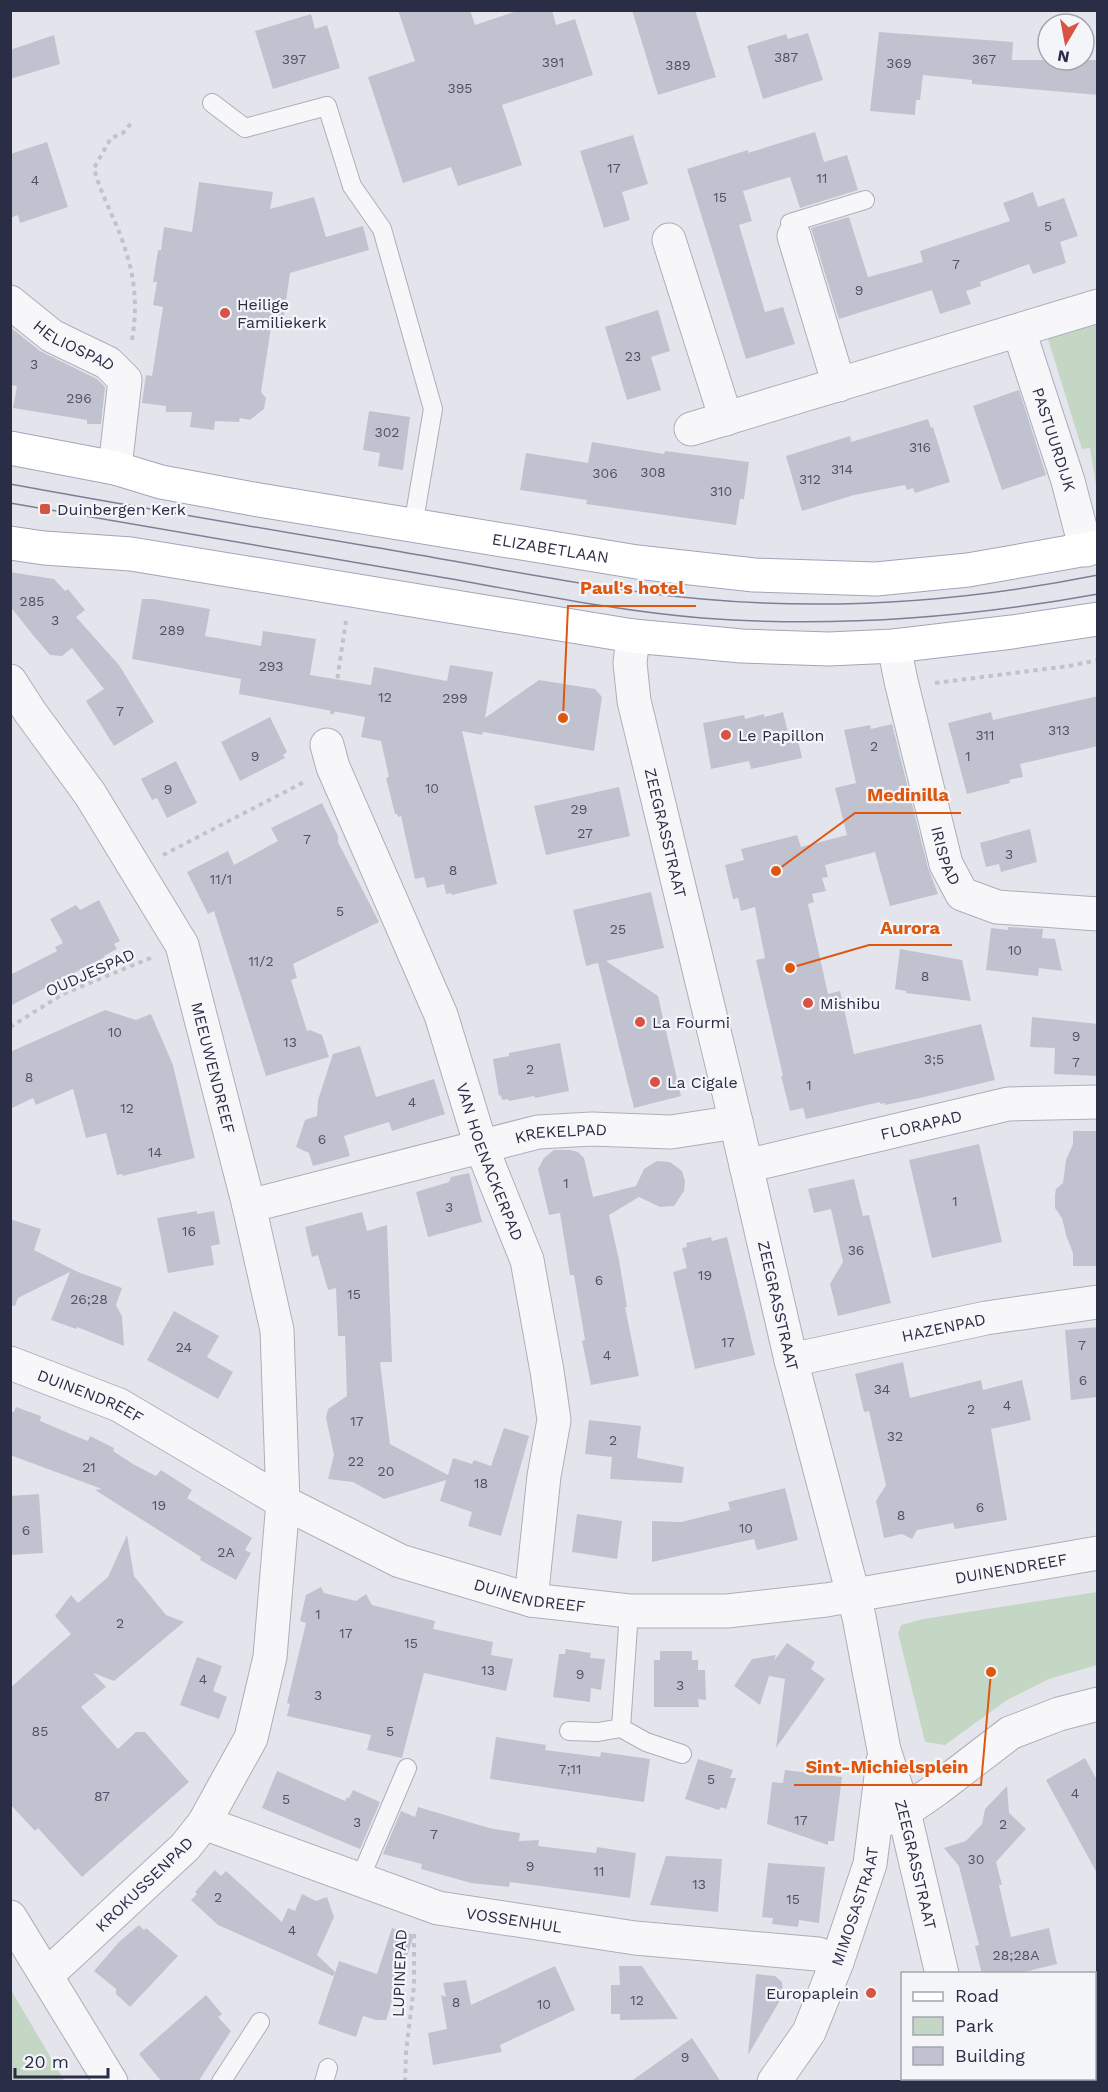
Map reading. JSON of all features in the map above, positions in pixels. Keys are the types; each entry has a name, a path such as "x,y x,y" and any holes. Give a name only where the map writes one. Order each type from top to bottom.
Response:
{"main road":[{"name":"ELIZABETLAAN","path":"10,448 115,468 161,483 412,526 637,562 754,575 876,579 968,570 1092,549"},
{"path":"10,543 44,548 131,554 633,636 764,647 828,649 894,646 1098,619"}],"street":[{"path":"795,236 839,385"},
{"path":"669,240 726,419"},
{"name":"HELIOSPAD","path":"10,302 52,336 108,363 125,380 115,468"},
{"path":"692,429 1098,306"},
{"name":"PASTUURDIJK","path":"1019,331 1092,549"},
{"name":"ZEEGRASSTRAAT","path":"633,636 630,663 634,701 791,1360 852,1594 884,1750"},
{"name":"IRISPAD","path":"894,646 946,864 962,894 997,907 1098,914"},
{"name":"MEEUWENDREEF","path":"10,681 90,794 182,945 249,1206 277,1330 283,1502"},
{"name":"VAN HOENACKERPAD","path":"330,756 441,1016 481,1146 526,1260 554,1420 544,1476 531,1600"},
{"name":"FLORAPAD","path":"746,1166 1008,1104 1098,1102"},
{"name":"KREKELPAD","path":"249,1206 538,1132 592,1129 671,1132 736,1122"},
{"name":"HAZENPAD","path":"791,1360 986,1318 1098,1302"},
{"name":"DUINENDREEF","path":"10,1363 119,1405 283,1502 400,1561 531,1600 629,1611 727,1611 826,1600 1098,1553"},
{"name":"KROKUSSENPAD","path":"46,1975 185,1847 204,1823 251,1738 270,1658 283,1502"},
{"path":"890,1818 937,1789 1010,1733 1059,1714 1098,1704"},
{"name":"MIMOSASTRAAT","path":"774,2082 809,2032 837,1962 870,1864 890,1818 884,1750"},
{"name":"ZEEGRASSTRAAT","path":"890,1818 941,1972"},
{"name":"VOSSENHUL","path":"204,1823 438,1908 623,1936 818,1954 837,1962"},
{"path":"10,1917 111,2082"}],"lane":[{"path":"212,103 245,128 327,106 352,186 382,229 433,409 412,526"},
{"path":"795,236 790,223 865,200"},
{"path":"621,1728 629,1611"},
{"path":"569,1731 598,1732 621,1728 646,1742 682,1754"},
{"path":"359,1881 407,1768"},
{"path":"221,2082 260,2022"}],"path":[{"path":"125,380 136,305 134,285 126,251 99,189 94,168 111,138 123,133 132,122"},
{"path":"136,869 330,756 346,617 352,591"},
{"name":"OUDJESPAD","path":"10,1027 63,994 182,945"},
{"name":"LUPINEPAD","path":"405,2082 406,2052 414,1986 414,1920 418,1902"}],"green space":[{"path":"1097,322 1097,491 1090,448 1082,449 1048,339"},
{"path":"1097,1592 1097,1665 1049,1679 1007,1700 945,1745 925,1742 898,1633 901,1625 923,1619"},
{"path":"11,1990 64,2080 65,2081 11,2081"}],"building":[{"path":"398,10 470,10 475,25 520,10 552,10 556,25 575,19 593,75 502,105 522,165 458,186 451,167 403,183 368,77 415,61"},
{"path":"632,10 695,10 716,77 658,95"},
{"path":"311,14 315,29 327,25 340,68 273,89 255,31"},
{"path":"879,32 1013,42 1012,60 1036,60 1036,72 1096,72 1096,60 1098,60 1098,95 972,84 972,80 923,75 920,100 916,100 915,115 870,111"},
{"path":"808,33 823,80 763,99 747,46 786,34 788,39"},
{"path":"54,35 60,64 10,79 10,50"},
{"path":"815,132 824,162 847,155 858,190 800,208 790,177 743,191 752,221 739,225 765,312 783,307 795,344 746,359 687,169"},
{"path":"633,135 648,184 622,192 630,220 604,228 580,151"},
{"path":"47,142 68,207 20,223 18,215 10,218 10,154"},
{"name":"Heilige Familiekerk","path":"199,182 273,192 270,209 314,197 326,237 363,226 369,250 290,273 283,322 272,321 261,392 266,398 264,409 250,420 240,418 239,422 215,421 214,430 190,427 192,412 166,412 166,406 142,403 146,375 152,376 163,307 153,305 157,282 153,282 158,250 161,250 164,227 192,232"},
{"path":"1033,192 1038,207 1064,198 1078,236 1060,242 1066,263 1033,274 1029,264 980,282 981,286 966,291 971,304 940,314 932,290 839,319 811,228 849,217 868,277 923,262 920,251 1010,221 1003,203"},
{"path":"658,310 670,351 651,357 661,390 627,400 605,327"},
{"path":"10,327 40,351 97,379 105,387 101,424 87,424 87,420 13,408 17,386 10,385"},
{"path":"1019,390 1046,475 1002,490 973,406"},
{"path":"369,411 410,417 403,470 378,466 380,453 363,450"},
{"path":"928,419 931,428 933,427 950,482 915,493 913,488 907,490 905,485 854,495 802,511 786,456 850,436 851,442"},
{"path":"592,442 664,454 665,451 749,462 744,499 740,499 736,525 586,504 587,500 520,490 526,453 588,463"},
{"path":"10,572 54,579 65,591 68,589 85,610 76,617 119,665 154,722 114,746 86,701 104,689 72,648 62,656 50,655 32,634 10,606"},
{"path":"142,599 210,609 205,636 261,646 263,631 316,639 310,675 371,685 374,667 447,681 450,665 493,672 485,718 539,680 595,689 602,697 594,751 483,732 482,735 462,731 497,884 452,895 451,893 446,894 444,884 427,888 424,877 415,879 401,816 398,817 395,814 386,778 389,777 381,741 361,737 365,717 239,694 241,679 132,659"},
{"path":"1098,696 1098,746 1020,764 1023,777 1009,780 1010,783 967,794 948,723 991,712 993,720"},
{"path":"783,712 788,733 796,731 802,758 751,769 749,761 711,769 703,723 744,715 745,719 764,714 764,717"},
{"path":"270,717 287,752 283,755 285,758 240,781 221,742"},
{"path":"892,724 928,868 938,894 890,906 875,852 825,865 828,877 822,878 826,891 812,894 814,902 808,904 828,994 840,991 854,1054 981,1024 995,1080 920,1098 885,1105 880,1102 806,1119 803,1108 790,1111 781,1076 783,1076 756,960 765,958 755,907 741,911 738,898 733,899 725,865 744,860 741,849 797,835 801,847 847,835 835,788 856,783 844,730 870,725 871,729"},
{"path":"176,761 197,803 167,818 157,798 152,800 141,779"},
{"path":"619,787 630,836 546,855 534,806"},
{"path":"322,803 338,836 338,842 379,922 293,964 297,978 291,980 307,1031 322,1035 329,1057 266,1076 214,911 208,914 187,872 228,851 234,865 278,841 271,828"},
{"path":"1030,829 1037,862 1001,872 999,864 986,867 980,843"},
{"path":"651,892 664,948 606,961 658,996 681,1096 634,1108 598,963 586,966 573,910"},
{"path":"99,900 120,941 114,944 117,949 10,1006 10,975 57,951 55,947 63,943 50,919 76,905 80,910"},
{"path":"1008,927 1043,929 1042,938 1055,939 1062,971 1039,968 1038,976 986,970 991,928 1008,930"},
{"path":"900,949 962,960 971,1001 906,993 906,991 895,989"},
{"path":"105,1010 136,1020 151,1014 173,1065 195,1158 123,1176 122,1174 117,1175 106,1133 86,1138 73,1089 36,1105 33,1098 10,1109 10,1052"},
{"path":"1032,1017 1098,1024 1098,1076 1054,1074 1055,1048 1030,1047"},
{"path":"560,1043 569,1091 535,1098 534,1096 509,1101 508,1099 502,1100 501,1095 499,1096 493,1059 509,1056 509,1053"},
{"path":"360,1046 376,1097 434,1079 445,1114 392,1131 389,1122 344,1136 350,1156 313,1166 309,1153 296,1147 305,1120 317,1116 318,1100 333,1054"},
{"path":"1073,1131 1098,1131 1098,1266 1073,1266 1073,1253 1062,1218 1055,1208 1056,1189 1063,1183 1066,1160 1073,1144"},
{"path":"979,1144 1002,1242 932,1258 909,1160"},
{"path":"554,1150 578,1152 584,1158 593,1197 636,1186 644,1169 657,1161 670,1162 682,1171 685,1181 684,1191 674,1206 660,1207 639,1197 609,1215 639,1376 591,1385 582,1341 585,1340 574,1275 570,1275 560,1213 549,1215 538,1169 544,1158"},
{"path":"469,1173 482,1222 428,1237 416,1192 449,1182 451,1177"},
{"path":"854,1179 863,1216 869,1215 891,1303 838,1316 830,1284 843,1262 831,1209 814,1213 808,1189"},
{"path":"197,1211 197,1214 214,1211 220,1244 211,1246 214,1265 168,1273 157,1218"},
{"path":"362,1212 367,1231 387,1225 392,1362 380,1362 390,1444 448,1475 453,1458 472,1464 474,1460 491,1466 504,1428 529,1436 501,1536 468,1526 472,1512 440,1501 446,1480 384,1499 353,1482 328,1479 334,1455 326,1418 328,1409 347,1396 345,1336 338,1336 336,1288 328,1290 318,1255 312,1257 305,1227"},
{"path":"10,1219 41,1229 34,1250 78,1272 122,1288 116,1305 122,1316 124,1346 77,1327 76,1329 51,1320 70,1272 18,1298 15,1306 10,1305"},
{"path":"711,1237 712,1241 727,1237 755,1355 695,1369 673,1272 687,1268 682,1248 687,1247 686,1243"},
{"path":"174,1311 219,1336 207,1357 233,1372 218,1399 147,1360"},
{"path":"1098,1327 1098,1397 1071,1400 1065,1330"},
{"path":"903,1362 910,1398 981,1380 983,1390 1022,1380 1031,1420 991,1429 1007,1520 955,1529 953,1523 917,1530 912,1539 902,1534 884,1538 876,1501 886,1485 869,1411 864,1412 855,1374"},
{"path":"16,1407 41,1416 40,1421 80,1438 88,1441 90,1436 114,1448 113,1451 133,1464 156,1476 161,1470 192,1490 187,1498 252,1538 245,1550 251,1553 236,1580 200,1560 201,1557 95,1490 102,1489 10,1455 10,1411 14,1412"},
{"path":"589,1420 641,1426 637,1458 684,1467 682,1483 610,1479 612,1457 585,1454"},
{"path":"785,1488 798,1540 757,1550 754,1539 652,1562 652,1521 681,1522 730,1510 728,1502"},
{"path":"39,1494 43,1553 10,1555 10,1496"},
{"path":"577,1514 622,1521 617,1559 572,1552"},
{"path":"127,1535 134,1576 166,1615 184,1622 114,1681 93,1673 106,1687 81,1707 118,1749 136,1732 145,1732 189,1782 82,1877 38,1828 35,1831 10,1804 10,1688 71,1634 55,1616 71,1595 78,1603 108,1577"},
{"path":"321,1587 324,1593 356,1601 366,1594 372,1605 435,1621 433,1629 493,1642 491,1655 513,1659 506,1691 424,1673 402,1758 367,1750 371,1735 287,1716 290,1704 287,1703 306,1623 300,1621 306,1595"},
{"path":"787,1643 815,1662 811,1669 825,1679 776,1748 785,1679 769,1676 760,1705 734,1686 752,1659 776,1655 774,1661"},
{"path":"566,1649 591,1653 590,1658 605,1659 601,1690 591,1688 590,1702 553,1697 559,1654 565,1654"},
{"path":"660,1651 692,1651 692,1660 698,1660 698,1670 705,1670 706,1700 698,1699 699,1707 654,1707 654,1660 660,1660"},
{"path":"197,1657 222,1666 213,1691 227,1697 219,1719 180,1705"},
{"path":"496,1737 546,1745 545,1750 600,1757 601,1752 650,1759 644,1802 490,1779"},
{"path":"1085,1758 1098,1782 1098,1875 1046,1780"},
{"path":"698,1759 733,1770 730,1778 736,1778 726,1809 721,1807 719,1810 685,1799"},
{"path":"785,1770 842,1777 834,1841 828,1841 828,1845 767,1824 772,1782 783,1783"},
{"path":"277,1771 345,1801 353,1790 380,1802 360,1849 262,1808"},
{"path":"1007,1786 1009,1813 1026,1829 996,1862 1011,1937 1049,1928 1057,1964 1024,1972 982,1972 975,1946 979,1945 959,1866 944,1848 966,1841 982,1824 985,1809"},
{"path":"418,1807 489,1828 520,1833 519,1841 539,1840 538,1846 596,1853 597,1847 636,1853 630,1898 510,1882 509,1887 471,1883 421,1869 422,1864 383,1854 401,1811 415,1817"},
{"path":"666,1856 722,1859 718,1912 650,1905"},
{"path":"768,1863 825,1867 819,1923 799,1920 798,1927 772,1924 773,1918 762,1917"},
{"path":"215,1870 221,1876 226,1871 282,1922 288,1908 295,1911 302,1894 316,1901 327,1897 334,1917 317,1955 335,1972 333,1976 218,1925 191,1900 197,1894 195,1892"},
{"path":"139,1925 144,1930 146,1928 178,1956 130,2007 116,1994 116,1989 94,1971 119,1942"},
{"path":"392,1928 414,1935 386,2020 363,2016 356,2037 318,2024 339,1961 377,1974"},
{"path":"555,1966 575,2010 500,2045 502,2052 433,2065 428,2033 447,2029 441,1995 446,1997 443,1983 466,1980 471,2005"},
{"path":"619,1966 642,1966 678,2019 620,2020 620,2014 611,2014 611,1985 620,1985"},
{"path":"756,1974 775,1976 782,1982 783,1991 782,1997 748,2055"},
{"path":"206,1995 222,2014 218,2017 231,2031 198,2082 162,2082 139,2054"},
{"path":"692,2038 721,2082 630,2082"}],"tram line":[{"path":"10,484 552,578 702,599 801,604 901,601 1000,591 1098,575"},
{"path":"10,503 636,611 702,618 802,622 901,619 1000,609 1098,594"}],"place":[{"name":"Heilige Familiekerk","path":"225,313"},
{"name":"Duinbergen Kerk","path":"45,509"},
{"name":"Paul's hotel","path":"563,718"},
{"name":"Le Papillon","path":"726,735"},
{"name":"Medinilla","path":"776,871"},
{"name":"Aurora","path":"790,968"},
{"name":"Mishibu","path":"808,1003"},
{"name":"La Fourmi","path":"640,1022"},
{"name":"La Cigale","path":"655,1082"},
{"name":"Sint-Michielsplein","path":"991,1672"},
{"name":"Europaplein","path":"871,1993"}]}
